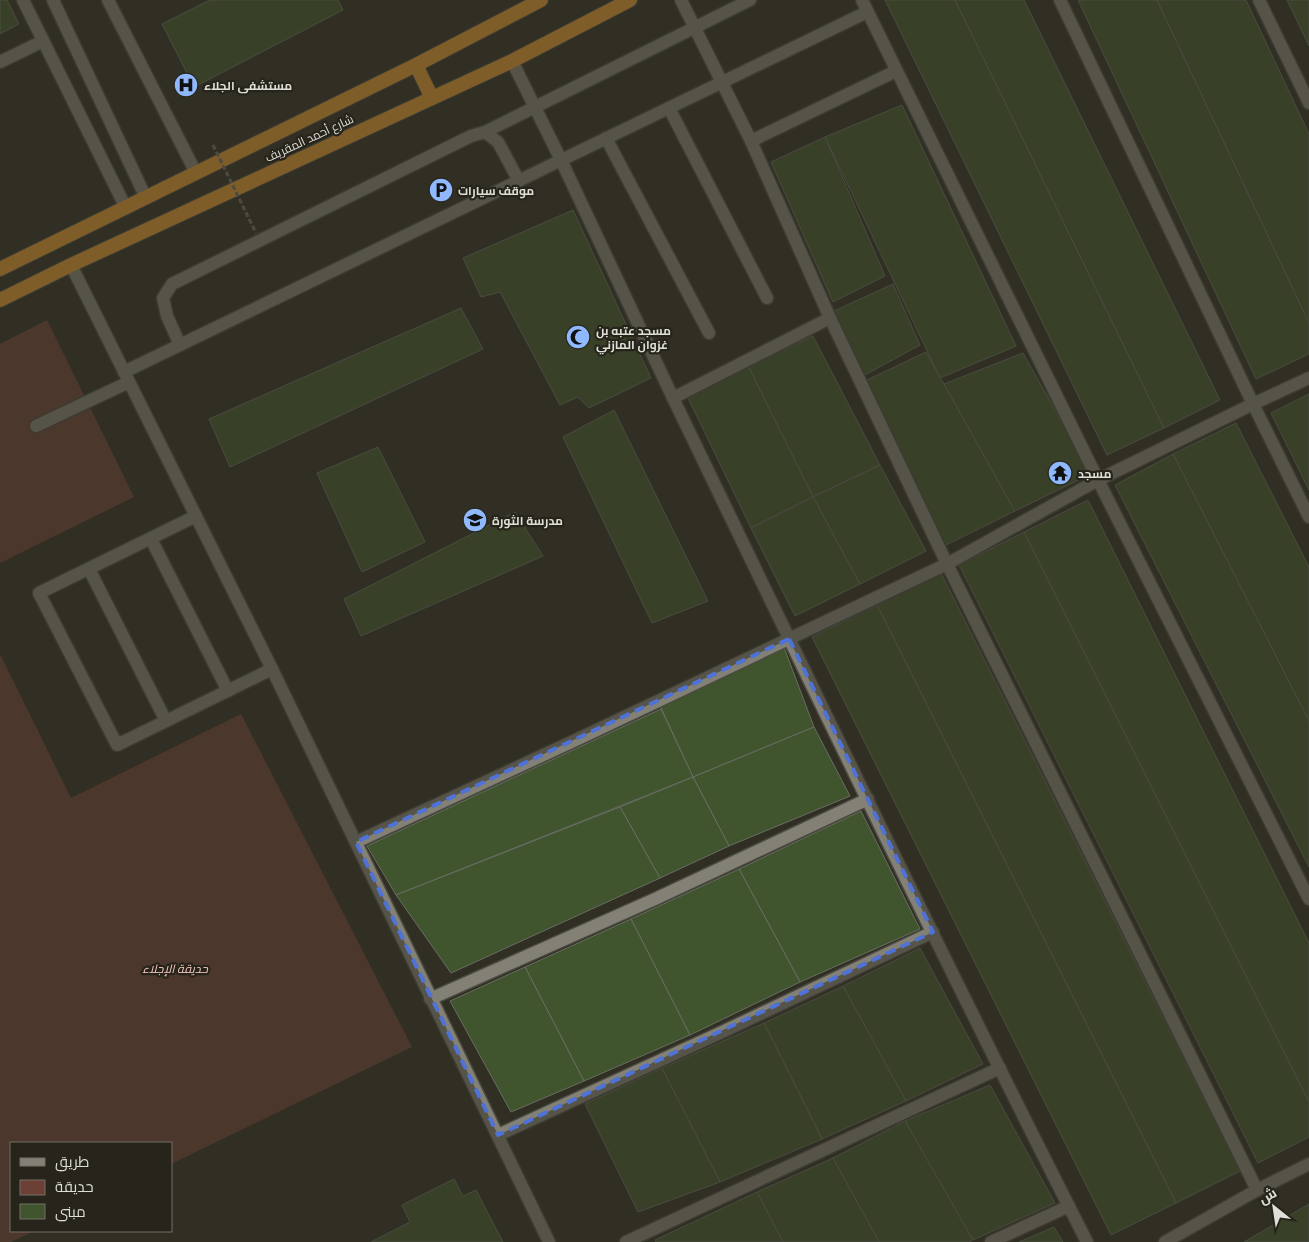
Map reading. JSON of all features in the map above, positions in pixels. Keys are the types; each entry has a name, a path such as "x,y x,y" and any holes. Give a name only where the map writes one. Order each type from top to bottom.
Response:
{"highway":[{"name":"شارع أحمد المقريف","path":"0,270 541,0"},
{"name":"شارع أحمد المقريف","path":"0,300 70,265 512,61 630,0"},
{"path":"416,64 432,98"}],"street":[{"path":"23,0 126,208"},
{"path":"53,0 146,198"},
{"path":"108,0 196,173"},
{"path":"681,0 751,141 830,318 947,564 1257,1190"},
{"path":"180,345 167,316 163,298 172,284 471,136 485,132 750,0"},
{"path":"1060,0 1309,517"},
{"path":"1259,0 1309,103"},
{"path":"36,426 127,377 180,345 722,82 864,6 1098,480 1309,900"},
{"path":"0,62 43,41"},
{"path":"512,61 789,639 1087,1242"},
{"path":"751,141 896,71"},
{"path":"669,108 767,298"},
{"path":"485,132 498,142 519,181"},
{"path":"606,138 709,333"},
{"path":"70,265 272,669 549,1242"},
{"path":"673,398 830,318"},
{"path":"356,842 947,564 1098,480 1309,378"},
{"path":"196,516 39,593 117,745 272,669"},
{"path":"151,539 228,691"},
{"path":"89,569 166,721"},
{"path":"430,999 655,898 868,799"},
{"path":"498,1135 933,932"},
{"path":"626,1242 1000,1068"},
{"path":"1165,1242 1257,1190 1309,1164"},
{"path":"990,1242 1069,1206"}],"path":[{"path":"213,145 256,233"}],"highlighted area":[{"path":"789,639 933,932 498,1135 356,842"}],"green space":[{"path":"47,320 134,497 0,563 0,344"},
{"name":"حديقة الإجلاء","path":"0,654 71,798 241,714 412,1047 172,1164 172,1142 10,1142 10,1232 32,1232 11,1242 0,1242"}],"building":[{"path":"0,0 7,0 19,24 0,34"},
{"path":"210,0 338,0 343,10 194,87 162,24"},
{"path":"885,0 955,0 1164,428 1107,455"},
{"path":"955,0 1024,0 1220,400 1164,428"},
{"path":"1078,0 1157,0 1309,323 1309,354 1256,379"},
{"path":"1157,0 1246,0 1309,134 1309,323"},
{"path":"1287,0 1309,0 1309,46"},
{"path":"902,105 1016,346 940,378 825,137"},
{"path":"825,137 885,276 833,302 771,162"},
{"name":"مسجد عتبه بن غزوان المازني","path":"573,210 651,378 589,408 578,397 560,405 500,292 481,297 463,258"},
{"path":"893,284 920,345 863,376 834,311"},
{"path":"461,308 483,349 230,467 209,419"},
{"path":"813,336 880,465 813,497 748,366"},
{"path":"926,352 1015,511 944,546 865,381"},
{"path":"1023,353 1091,474 1015,511 944,384"},
{"path":"748,366 813,497 751,528 688,398"},
{"path":"1309,394 1309,490 1271,413"},
{"path":"614,410 708,601 652,623 563,437"},
{"path":"1236,423 1309,567 1309,721 1173,454"},
{"path":"378,447 425,542 362,572 317,473"},
{"path":"1173,454 1309,721 1309,867 1115,485"},
{"path":"880,465 926,551 860,584 813,497"},
{"path":"813,497 860,584 795,616 751,528"},
{"path":"1088,500 1309,943 1309,1102 1024,532"},
{"path":"515,512 543,556 361,636 344,599"},
{"path":"1024,532 1309,1102 1309,1137 1258,1163 959,565"},
{"path":"941,573 1240,1171 1176,1203 877,605"},
{"path":"877,605 1176,1203 1111,1235 812,637"},
{"path":"782,642 814,727 693,777 658,701"},
{"path":"661,709 693,777 396,895 367,846"},
{"path":"814,727 850,796 729,846 693,777"},
{"path":"693,777 729,846 660,878 620,807"},
{"path":"620,807 660,878 451,973 396,895"},
{"path":"861,811 920,929 800,982 739,869"},
{"path":"739,869 800,982 690,1035 631,919"},
{"path":"631,919 690,1035 584,1081 525,967"},
{"path":"920,948 983,1064 906,1101 843,986"},
{"path":"525,967 584,1081 511,1112 450,1001"},
{"path":"843,986 906,1101 822,1139 764,1023"},
{"path":"764,1023 822,1139 720,1182 662,1068"},
{"path":"662,1068 720,1182 638,1212 585,1104"},
{"path":"990,1085 1055,1203 973,1240 905,1121"},
{"path":"905,1121 973,1240 969,1242 879,1242 833,1158"},
{"path":"833,1158 879,1242 783,1242 757,1192"},
{"path":"454,1179 463,1196 476,1190 503,1242 371,1242 410,1222 402,1205"},
{"path":"757,1192 783,1242 656,1242 655,1240"},
{"path":"1309,1204 1309,1242 1244,1242"},
{"path":"1054,1227 1063,1242 1019,1242"}],"place":[{"name":"مستشفى الجلاء","path":"186,85"},
{"name":"موقف سيارات","path":"441,190"},
{"name":"مسجد عتبه بن غزوان المازني","path":"578,337"},
{"name":"مسجد","path":"1060,473"},
{"name":"مدرسة الثورة","path":"475,520"}]}
